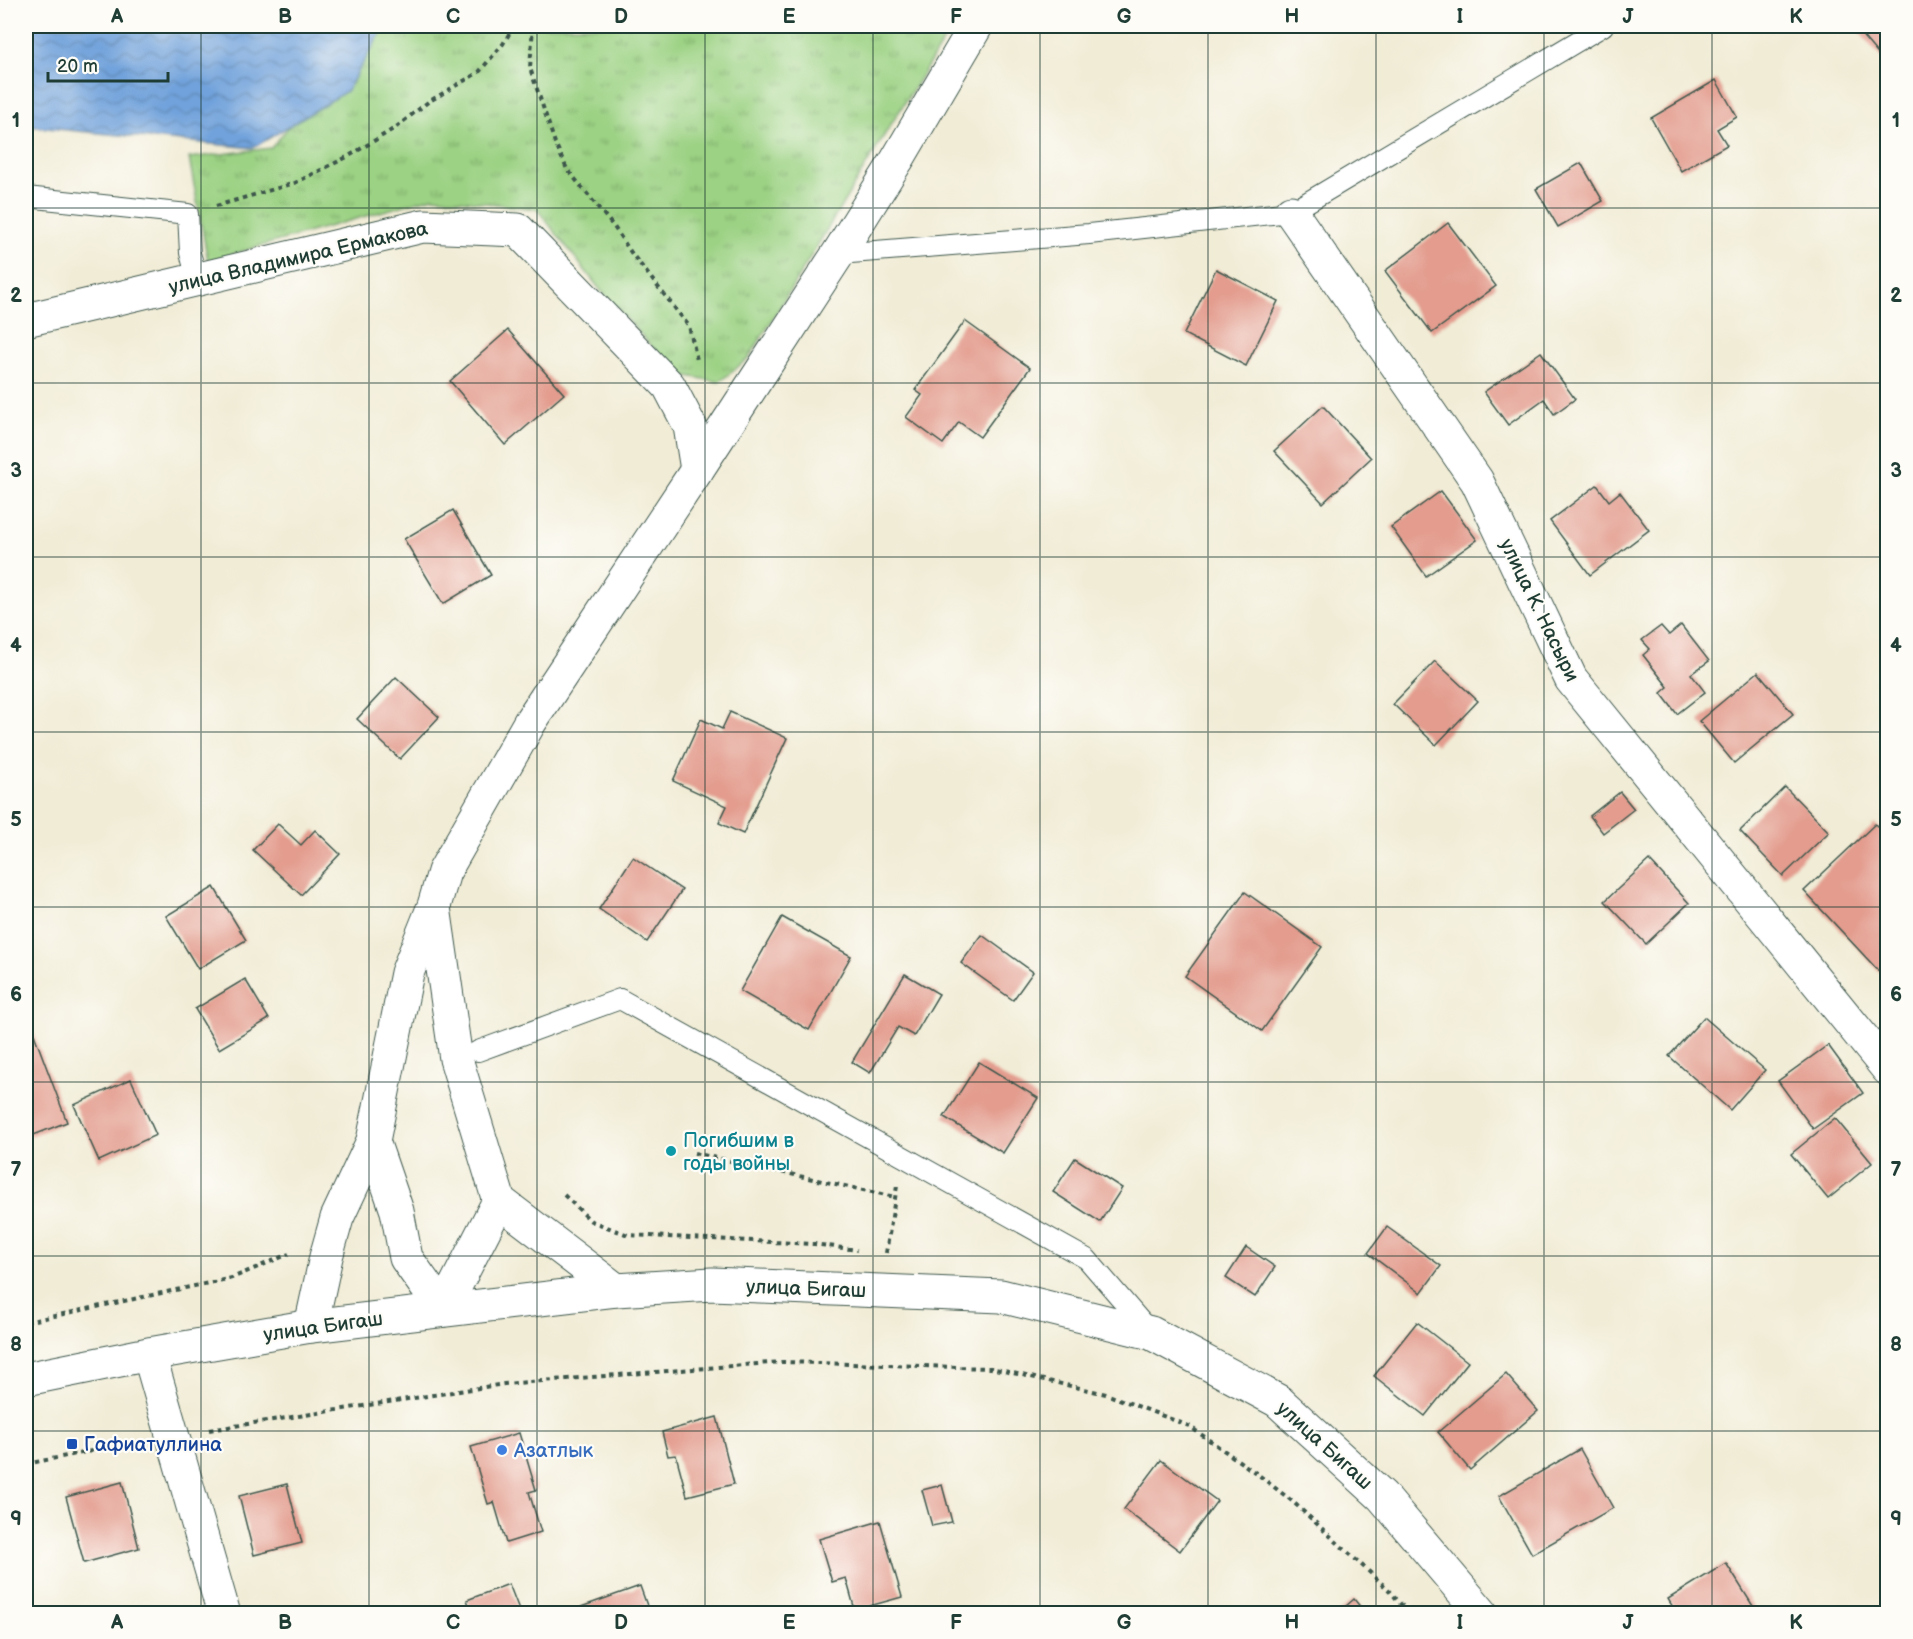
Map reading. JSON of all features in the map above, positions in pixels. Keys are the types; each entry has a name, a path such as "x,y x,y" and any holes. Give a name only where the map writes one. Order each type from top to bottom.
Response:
{"street":[{"path":"311,1326 337,1218 373,1141 408,973 434,906 444,872 530,722 838,254 975,28"},
{"name":"улица К. Насыри","path":"1291,212 1477,481 1571,679 1885,1060"},
{"name":"улица Владимира Ермакова","path":"26,320 423,226 519,230 669,386 690,426 698,470"},
{"path":"434,906 456,1059 499,1201 616,1290"},
{"path":"373,1141 397,1210 406,1258 443,1310 499,1201"},
{"name":"улица Бигаш","path":"26,1379 149,1354 311,1326 616,1290 711,1284 1001,1296 1151,1333 1278,1401 1382,1496 1482,1614"},
{"path":"149,1354 224,1614"}],"lane":[{"path":"838,254 1089,234 1291,212 1603,26"},
{"path":"26,197 188,214 190,253 196,279"},
{"path":"478,1051 620,999 1087,1259 1151,1333"}],"path":[{"path":"188,214 296,183 349,156 395,128 428,102 478,72 503,44 514,26"},
{"path":"533,26 530,68 555,143 567,169 690,326 698,364"},
{"path":"694,1153 895,1197"},
{"path":"886,1254 901,1156"},
{"path":"26,1322 232,1278 287,1256 293,1248"},
{"path":"26,1464 173,1435 504,1384 782,1362 991,1368 1106,1394 1189,1426 1292,1501 1390,1592 1409,1614"}],"green space":[{"path":"361,26 953,26 749,358 719,382 677,374 602,292 537,209 433,197 208,261 189,158 271,148 343,62"}],"water":[{"path":"26,26 385,26 347,91 253,148 26,126"}],"building":[{"path":"1854,26 1888,26 1888,66"},
{"path":"1716,80 1737,117 1717,129 1727,145 1681,171 1651,118"},
{"path":"1581,163 1603,201 1558,227 1536,189"},
{"path":"1448,223 1496,286 1432,333 1385,271"},
{"path":"1216,269 1278,301 1246,366 1184,334"},
{"path":"965,321 1030,368 980,437 959,422 943,444 906,417 922,395 915,390"},
{"path":"508,330 564,394 505,445 450,381"},
{"path":"1541,352 1575,399 1554,414 1544,399 1508,425 1484,392"},
{"path":"1323,406 1371,458 1323,503 1274,451"},
{"path":"1597,485 1609,501 1620,492 1649,530 1590,575 1550,521"},
{"path":"1441,491 1477,540 1426,576 1391,527"},
{"path":"453,510 491,575 443,604 404,539"},
{"path":"1681,625 1709,661 1691,674 1705,692 1677,714 1661,693 1668,687 1643,655 1650,649 1642,640 1661,626 1669,635"},
{"path":"1435,661 1478,701 1436,745 1393,704"},
{"path":"1758,672 1793,714 1734,763 1699,721"},
{"path":"396,677 439,717 400,759 357,719"},
{"path":"730,712 787,738 743,834 719,823 727,806 673,781 701,719 722,729"},
{"path":"1785,787 1829,832 1783,876 1740,831"},
{"path":"1620,792 1634,809 1603,833 1590,816"},
{"path":"278,824 301,845 315,830 340,854 301,895 253,850"},
{"path":"1875,824 1888,837 1888,981 1804,891"},
{"path":"633,857 682,890 647,942 599,909"},
{"path":"1649,860 1689,903 1646,944 1605,901"},
{"path":"214,887 246,940 198,969 166,916"},
{"path":"1245,892 1322,947 1262,1031 1185,976"},
{"path":"782,917 851,956 809,1030 740,991"},
{"path":"982,935 1033,972 1013,1000 961,963"},
{"path":"905,974 939,994 914,1036 898,1027 870,1073 852,1062"},
{"path":"245,979 269,1019 219,1049 195,1009"},
{"path":"26,1013 67,1122 26,1138"},
{"path":"1704,1017 1765,1070 1730,1110 1669,1056"},
{"path":"1828,1045 1863,1093 1813,1129 1778,1081"},
{"path":"979,1062 1038,1098 1003,1153 944,1117"},
{"path":"131,1079 156,1135 99,1161 74,1105"},
{"path":"1835,1118 1872,1163 1828,1199 1791,1154"},
{"path":"1075,1158 1122,1188 1100,1222 1053,1192"},
{"path":"1387,1227 1441,1266 1421,1293 1368,1253"},
{"path":"1246,1247 1275,1267 1255,1297 1226,1278"},
{"path":"1417,1322 1468,1362 1425,1416 1374,1376"},
{"path":"1506,1374 1538,1411 1470,1470 1438,1432"},
{"path":"717,1417 734,1484 687,1496 676,1455 668,1456 662,1432"},
{"path":"519,1433 536,1490 529,1492 541,1532 506,1543 494,1502 488,1504 471,1447"},
{"path":"1580,1449 1613,1508 1532,1554 1499,1496"},
{"path":"1161,1460 1217,1501 1180,1551 1124,1509"},
{"path":"122,1482 139,1548 84,1563 66,1497"},
{"path":"287,1484 302,1543 254,1555 239,1496"},
{"path":"942,1485 952,1522 932,1526 922,1490"},
{"path":"880,1521 902,1597 855,1610 846,1578 832,1582 819,1539"},
{"path":"1726,1563 1758,1614 1677,1614 1668,1599"},
{"path":"509,1584 520,1612 473,1614 467,1600"},
{"path":"640,1586 650,1614 583,1614 581,1607"},
{"path":"1354,1599 1366,1614 1337,1614"}],"place":[{"name":"Погибшим в годы войны","path":"671,1151"},
{"name":"Гафиатуллина","path":"72,1444"},
{"name":"Азатлык","path":"502,1450"}]}
